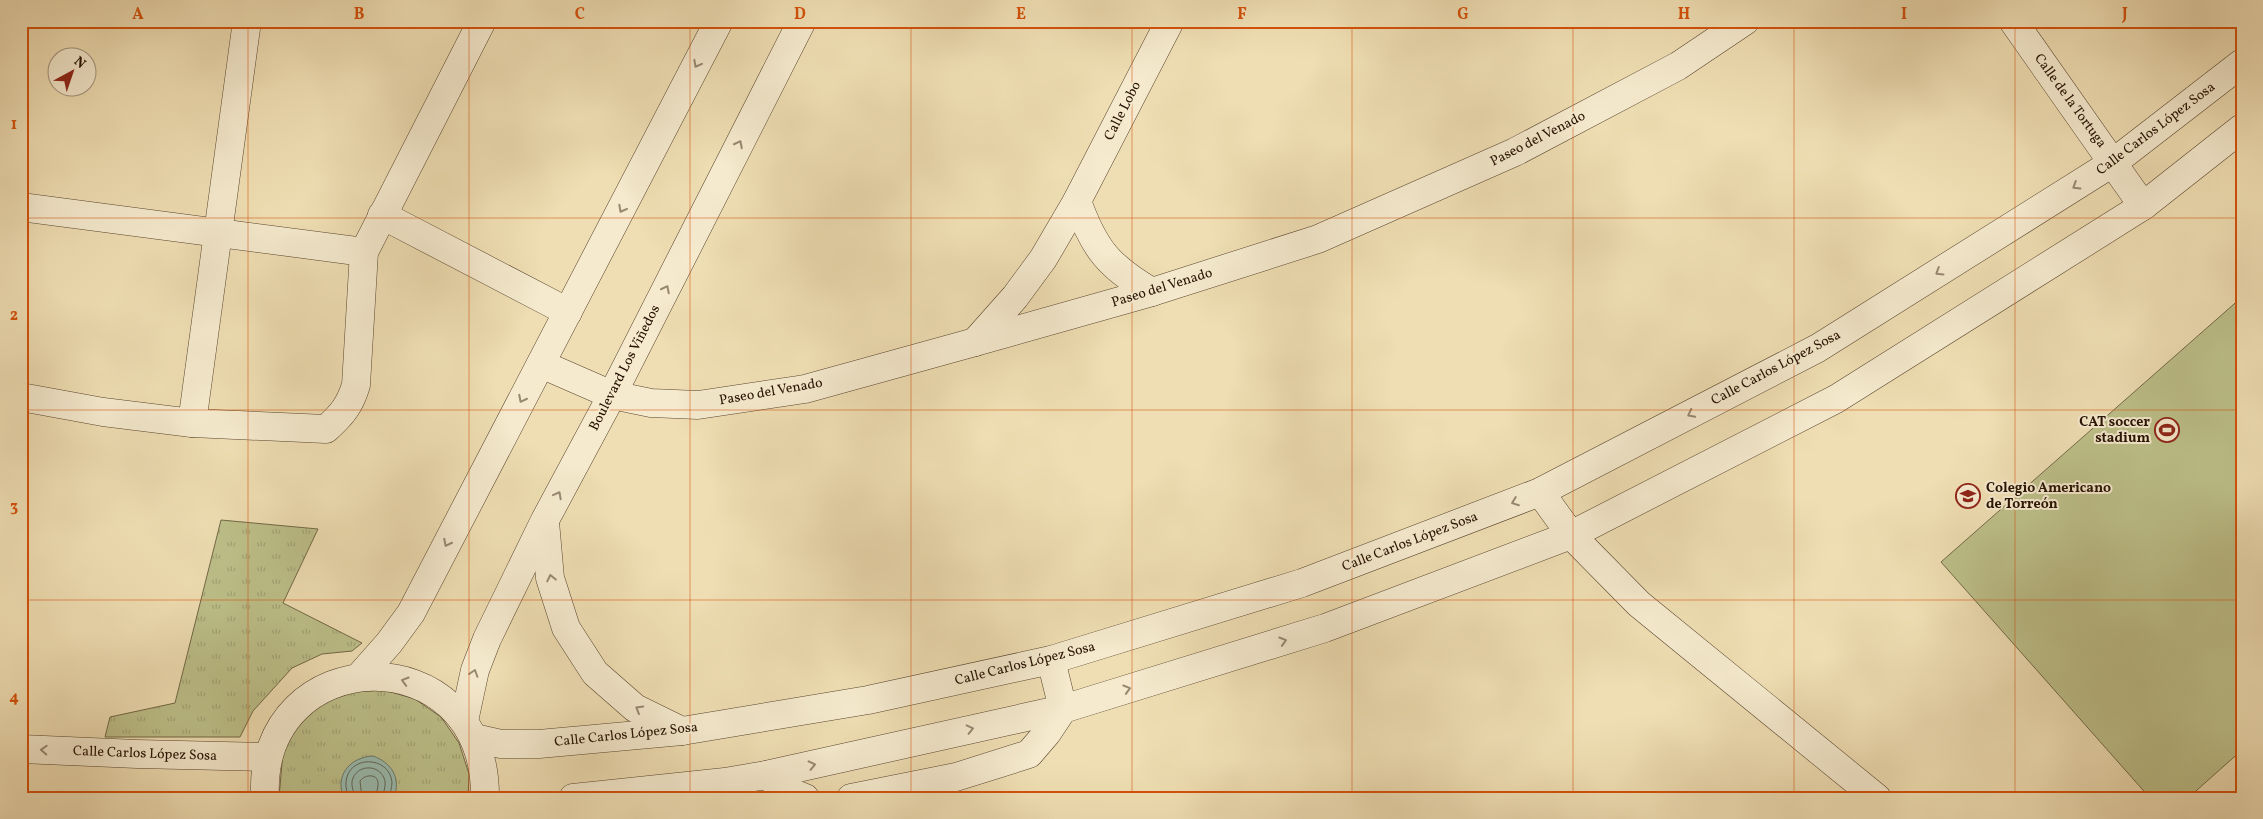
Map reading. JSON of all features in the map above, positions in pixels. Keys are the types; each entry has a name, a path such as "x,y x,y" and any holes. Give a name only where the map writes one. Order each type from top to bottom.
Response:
{"street":[{"path":"192,422 247,21"},
{"path":"21,396 103,412 192,422 326,429 342,415 351,402 356,385 364,252 482,21"},
{"path":"360,677 390,643 411,613 719,21"},
{"name":"Boulevard Los Viñedos","path":"469,730 468,693 478,662 545,520 612,395 802,21"},
{"name":"Calle Lobo","path":"975,342 1015,298 1043,259 1077,202 1170,21"},
{"name":"Paseo del Venado","path":"541,364 612,395 651,402 698,405 805,389 1152,292 1318,239 1515,152 1678,66 1746,21"},
{"name":"Calle de la Tortuga","path":"2014,21 2143,206"},
{"name":"Calle Carlos López Sosa","path":"469,730 501,744 539,744 682,731 868,700 1051,660 1302,583 1540,492 1818,348 2114,162 2242,63"},
{"path":"573,798 719,790 766,775 1063,709 1325,628 1571,535 1836,399 2143,206 2242,128"},
{"path":"1077,202 1087,230 1104,256 1126,277 1152,292"},
{"path":"21,207 218,231 364,252"},
{"path":"382,215 568,312"},
{"path":"1540,492 1571,535 1638,604 1877,798"},
{"path":"545,520 550,578 566,628 585,658 595,673 635,708 682,731"},
{"path":"851,798 956,777 1029,754 1047,733 1063,709 1051,660"},
{"path":"265,798 264,779 268,757 280,728 301,703 328,685 360,677 383,676 406,680 428,690 447,703 469,730 482,758 485,798"},
{"name":"Calle Carlos López Sosa","path":"21,749 268,757"},
{"path":"766,775 788,790 805,798"}],"green space":[{"name":"CAT soccer stadium","path":"2242,297 2242,750 2188,798 2150,798 1941,562"},
{"path":"221,520 318,529 283,603 362,643 352,651 322,654 292,668 253,711 240,737 105,737 110,717 175,703"},
{"path":"384,690 415,699 441,717 459,743 469,774 468,798 279,798 283,751 299,724 323,703 352,692"}],"water":[{"path":"373,756 390,767 393,772 396,784 394,798 344,798 341,782 346,769 357,760"}],"place":[{"name":"CAT soccer stadium","path":"2167,430"},
{"name":"Colegio Americano de Torreón","path":"1968,496"}]}
